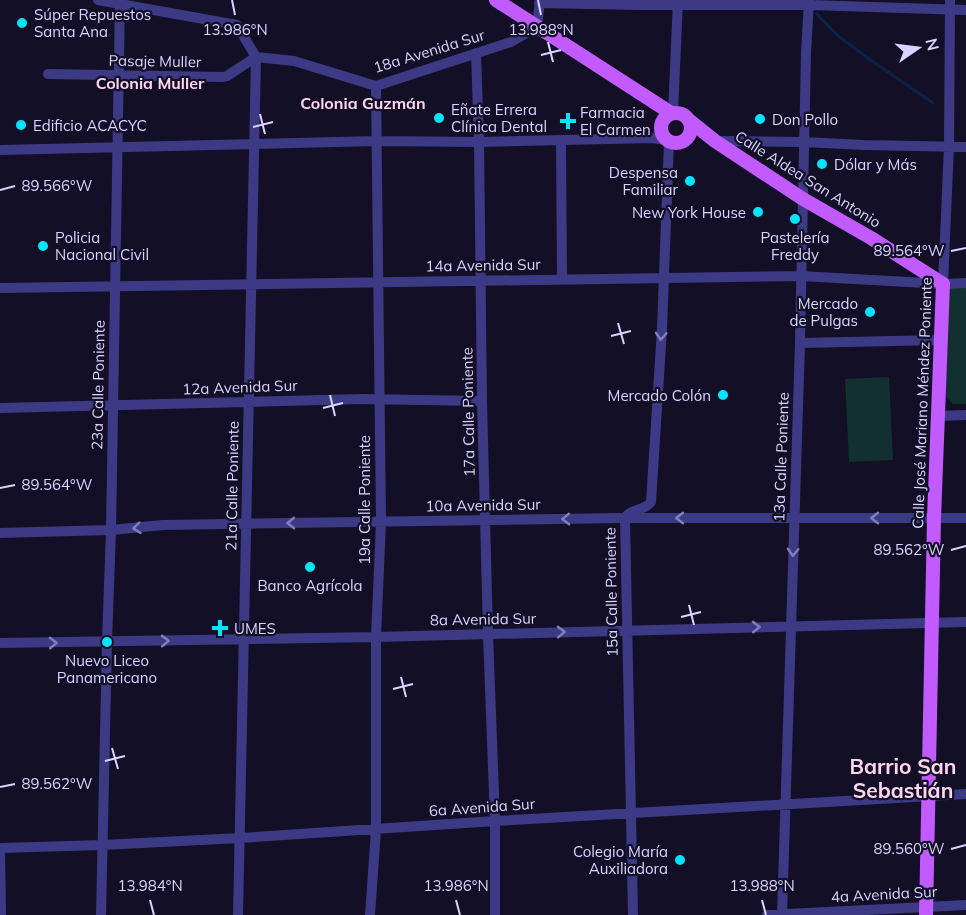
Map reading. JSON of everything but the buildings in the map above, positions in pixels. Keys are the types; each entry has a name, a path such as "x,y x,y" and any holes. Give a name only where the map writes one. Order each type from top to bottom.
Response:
{"main road":[{"path":"496,0 652,101 667,129 690,135 690,121"},
{"name":"Calle Aldea San Antonio","path":"667,129 683,114 715,141 803,199 944,284"},
{"name":"Calle Aldea San Antonio","path":"667,129 715,141"},
{"name":"Calle José Mariano Méndez Poniente","path":"926,911 934,518 944,284"}],"street":[{"path":"98,0 120,2 237,25 256,57"},
{"name":"23a Calle Poniente","path":"101,915 111,530 120,2"},
{"path":"537,27 539,2 809,2 949,5 966,10"},
{"name":"13a Calle Poniente","path":"782,915 809,2"},
{"name":"15a Calle Poniente","path":"633,915 625,518 628,513 647,507 651,502 662,329 667,129 678,3"},
{"name":"Calle José Mariano Méndez Poniente","path":"944,284 949,146 949,5"},
{"name":"18a Avenida Sur","path":"256,57 294,61 376,86 511,42 537,27"},
{"name":"17a Calle Poniente","path":"476,53 482,401 495,821 495,915"},
{"name":"Pasaje Muller","path":"48,74 223,77 256,57"},
{"name":"21a Calle Poniente","path":"238,915 256,57"},
{"name":"19a Calle Poniente","path":"370,915 375,830 376,636 381,522 376,86"},
{"path":"0,150 377,141 561,140 667,129"},
{"path":"561,140 562,279"},
{"path":"715,141 966,147"},
{"name":"14a Avenida Sur","path":"0,288 801,276 966,284"},
{"path":"800,343 941,340"},
{"name":"12a Avenida Sur","path":"0,408 380,399 482,401"},
{"path":"939,416 966,415"},
{"name":"10a Avenida Sur","path":"0,533 111,530 163,525 625,518 966,518"},
{"name":"8a Avenida Sur","path":"0,644 966,622"},
{"name":"6a Avenida Sur","path":"0,848 240,838 966,794"},
{"path":"0,848 1,915"},
{"name":"4a Avenida Sur","path":"767,915 926,911 966,905"}],"green space":[{"path":"966,283 966,404 953,404 943,393 945,289"},
{"path":"889,377 893,460 849,462 845,379"}],"waterway":[{"path":"817,14 838,36 933,103"}],"place":[{"name":"Súper Repuestos Santa Ana","path":"22,23"},
{"name":"Eñate Errera Clínica Dental","path":"439,118"},
{"name":"Don Pollo","path":"760,119"},
{"name":"Farmacia El Carmen","path":"568,121"},
{"name":"Edificio ACACYC","path":"21,125"},
{"name":"Dólar y Más","path":"822,164"},
{"name":"Despensa Familiar","path":"690,181"},
{"name":"New York House","path":"758,212"},
{"name":"Pastelería Freddy","path":"795,219"},
{"name":"Policia Nacional Civil","path":"43,246"},
{"name":"Mercado de Pulgas","path":"870,312"},
{"name":"Mercado Colón","path":"723,395"},
{"name":"Banco Agrícola","path":"310,567"},
{"name":"UMES","path":"220,628"},
{"name":"Nuevo Liceo Panamericano","path":"107,642"},
{"name":"Colegio María Auxiliadora","path":"680,860"}],"district":[{"name":"Colonia Muller","path":"150,83"},
{"name":"Colonia Guzmán","path":"363,103"},
{"name":"Barrio San Sebastián","path":"903,778"}]}
